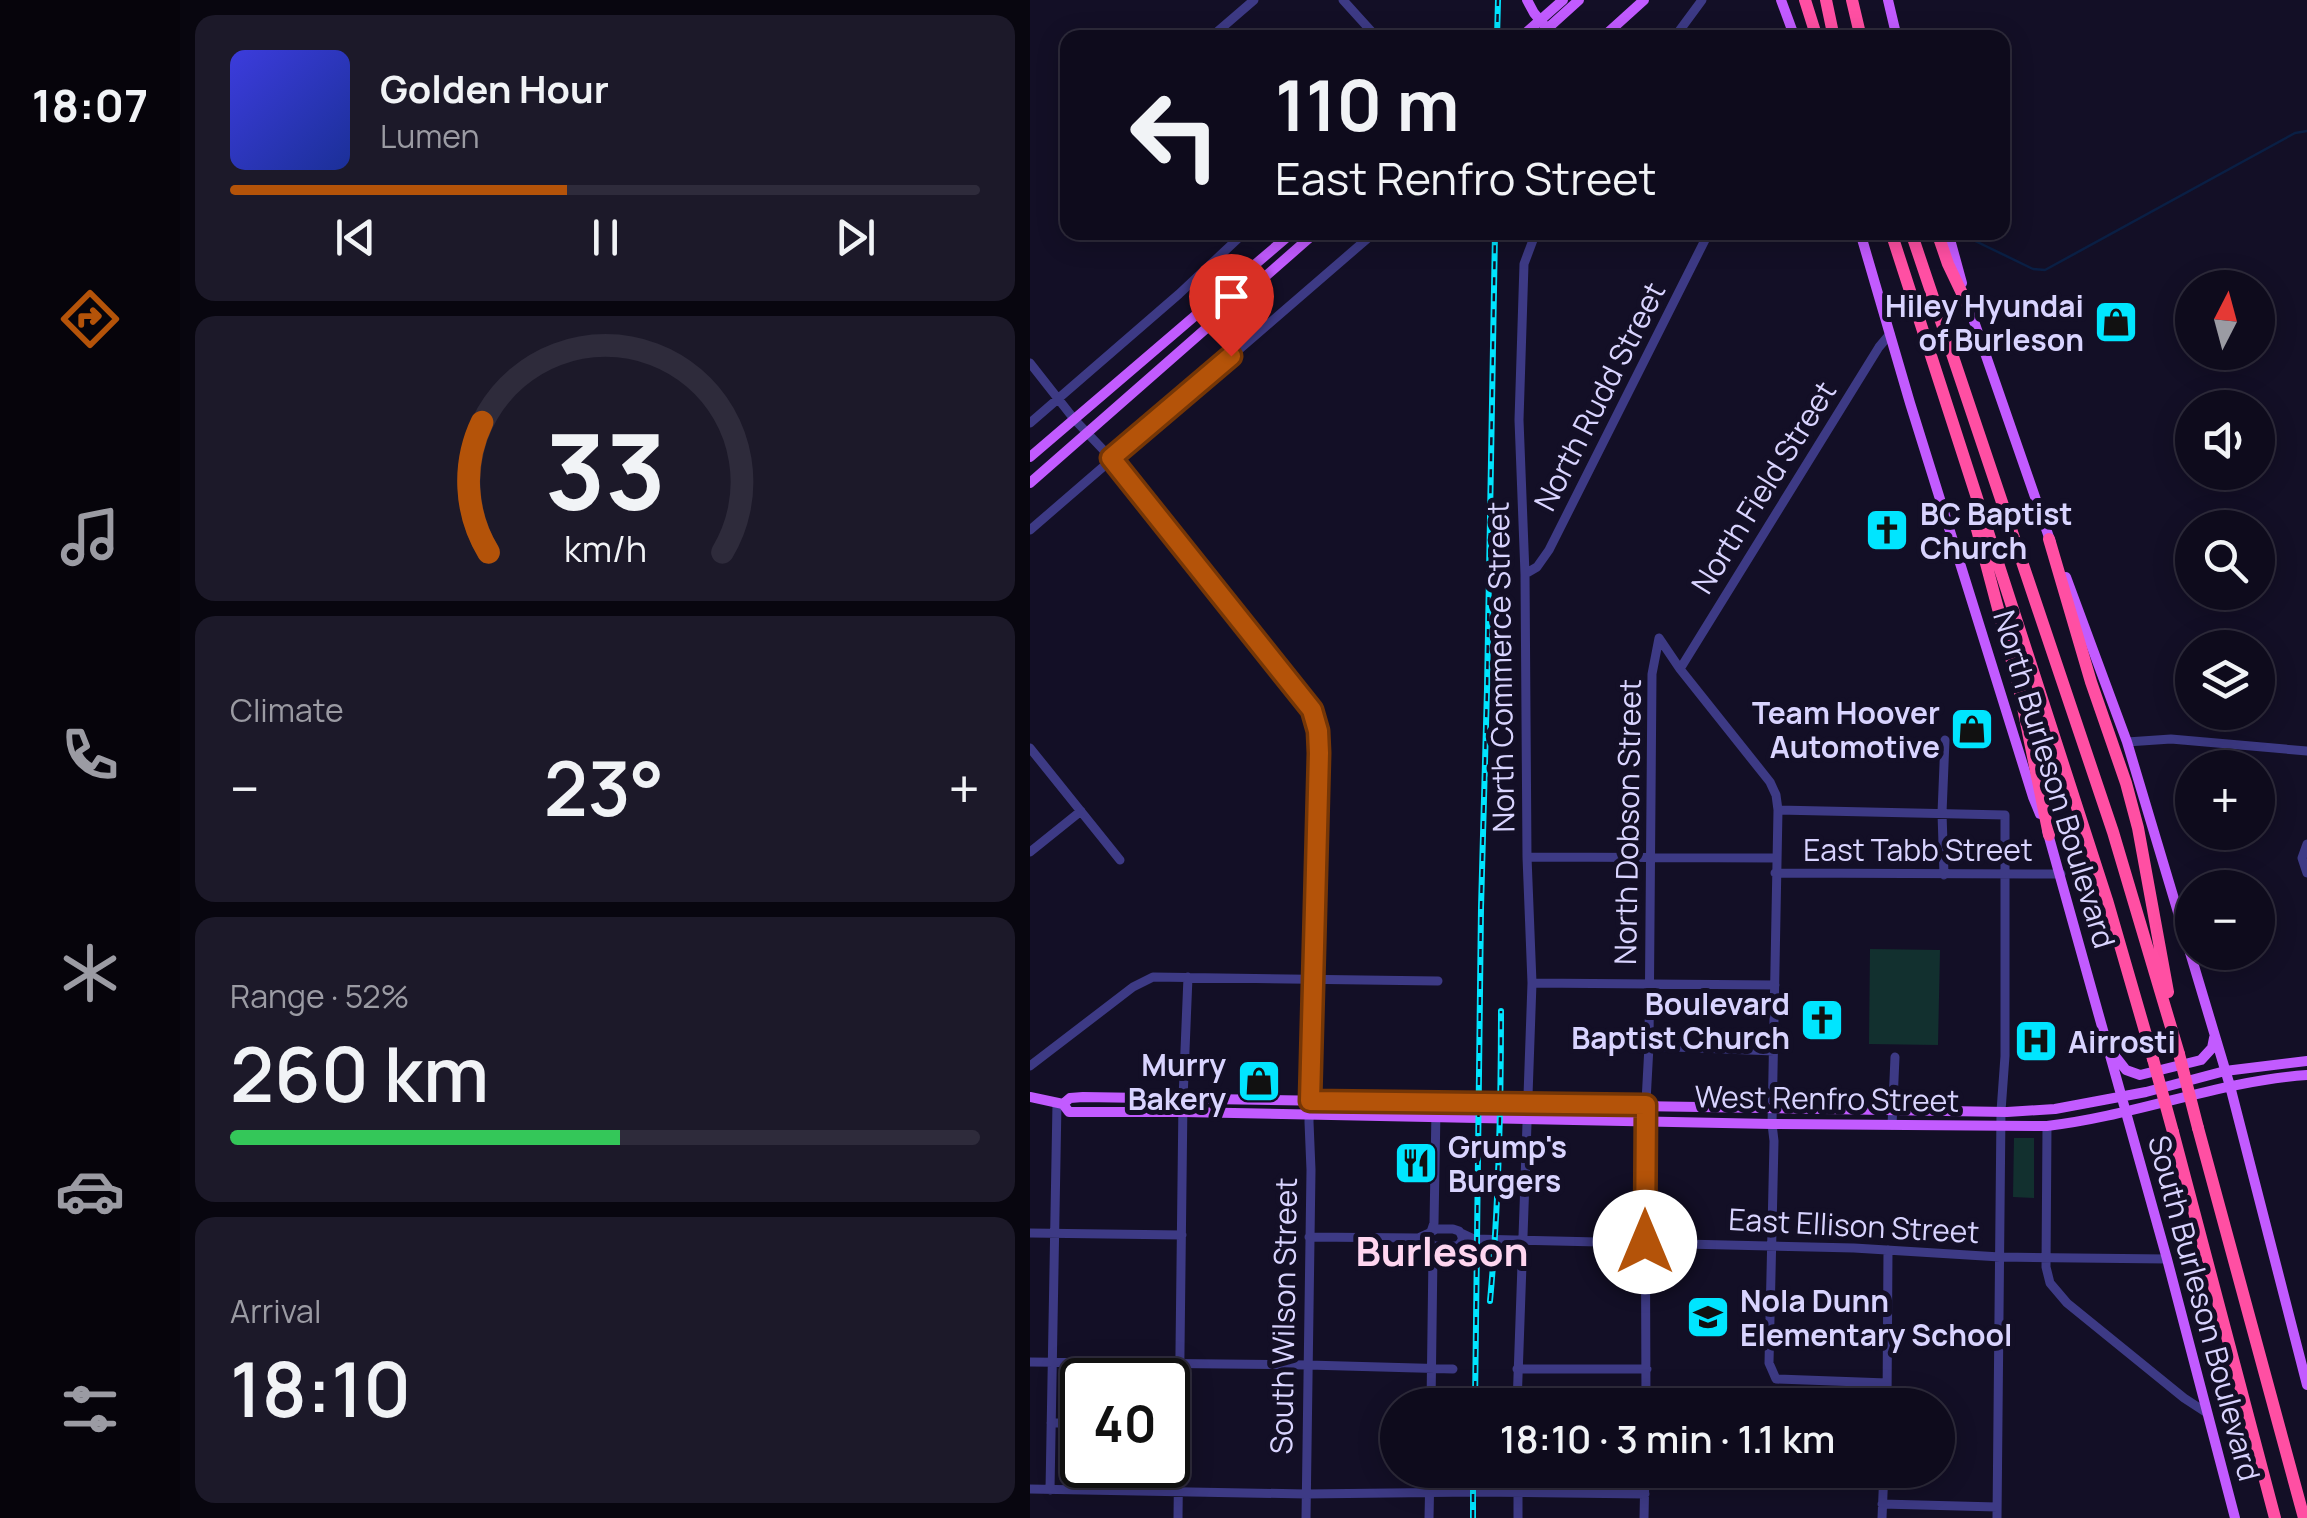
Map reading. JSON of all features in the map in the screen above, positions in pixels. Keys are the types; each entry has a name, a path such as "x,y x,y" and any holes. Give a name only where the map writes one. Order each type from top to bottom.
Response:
{"highway":[{"path":"1805,0 1814,30"},
{"path":"1826,0 1832,30"},
{"path":"1849,0 1851,30"},
{"path":"1849,0 1858,30"},
{"path":"1891,240 2108,900 2275,1518"},
{"path":"1914,240 2107,814 2179,1054 2304,1518"},
{"path":"1940,240 1968,308"},
{"path":"1944,400 1943,414 2020,688 2050,836"},
{"path":"2049,539 2138,828 2179,1054"}],"main road":[{"path":"1527,0 1548,30"},
{"path":"1529,30 1562,0"},
{"path":"1546,30 1579,0"},
{"path":"1611,30 1644,0"},
{"path":"1781,0 1791,30"},
{"path":"1888,0 1895,30"},
{"path":"1030,457 1284,240"},
{"path":"1030,483 1307,240"},
{"name":"North Burleson Boulevard","path":"1862,240 2033,797 2050,836 2126,1112"},
{"path":"1950,240 1968,308 2049,539 2127,742 2230,1086 2307,1386"},
{"path":"2108,1047 2126,1070 2140,1075 2201,1060 2212,1048 2214,1036"},
{"path":"2122,1096 2225,1071 2307,1061"},
{"name":"West Renfro Street","path":"1030,1098 1060,1104 1069,1112 2047,1126 2084,1122 2261,1080 2307,1076"},
{"name":"West Renfro Street","path":"1060,1104 1070,1098 2001,1112 2055,1109 2122,1096"},
{"name":"South Burleson Boulevard","path":"2126,1112 2235,1518"}],"street":[{"path":"1219,30 1254,0"},
{"path":"1342,0 1364,30"},
{"path":"1680,30 1702,0"},
{"path":"1030,424 1237,240"},
{"path":"1030,530 1366,240"},
{"name":"North Commerce Street","path":"1518,1388 1532,983 1519,420 1524,264 1533,240"},
{"name":"North Rudd Street","path":"1525,574 1537,567 1549,550 1705,240"},
{"name":"North Field Street","path":"1680,668 1890,334"},
{"name":"South Wilson Street","path":"1030,362 1312,710 1318,731 1306,1518"},
{"name":"North Dobson Street","path":"1646,1388 1645,1120 1652,674 1660,638 1680,668"},
{"path":"1680,668 1770,782 1778,810 1769,1364 1776,1379 1888,1383"},
{"path":"2127,742 2171,738 2307,752"},
{"path":"1944,875 1945,740"},
{"path":"1030,748 1120,860"},
{"path":"1778,810 2005,815 1997,1513 1882,1504"},
{"path":"1030,852 1081,811"},
{"path":"2307,844 2302,858 2307,873"},
{"name":"East Tabb Street","path":"1527,856 1776,858"},
{"name":"East Tabb Street","path":"1776,873 2061,874"},
{"path":"1030,1066 1142,980 1153,977 1438,981"},
{"path":"1180,1358 1188,977"},
{"path":"1532,983 1775,986"},
{"path":"1649,1046 1774,1051"},
{"path":"1892,1125 1894,1057"},
{"path":"1431,1388 1430,1238 1434,1220 1436,1102"},
{"path":"1050,1490 1053,1234 1060,1104"},
{"path":"2047,1126 2046,1258 2050,1283 2067,1303 2208,1413"},
{"name":"East Ellison Street","path":"1430,1238 1436,1229 1454,1229 1460,1239"},
{"path":"1030,1233 1182,1236"},
{"name":"East Ellison Street","path":"1310,1237 1430,1238"},
{"name":"East Ellison Street","path":"1430,1238 1437,1247 1476,1238 1772,1245 2000,1258 2167,1260"},
{"path":"1888,1250 1888,1388"},
{"path":"1030,1362 1060,1363"},
{"path":"1190,1365 1453,1369"},
{"path":"1517,1369 1647,1369"},
{"path":"1051,1423 1060,1423"},
{"path":"1178,1488 1178,1518"},
{"path":"1429,1518 1430,1488"},
{"path":"1518,1488 1518,1518"},
{"path":"1644,1518 1645,1488"},
{"path":"1882,1518 1883,1488"},
{"path":"1030,1490 1645,1494"}],"green space":[{"path":"1870,949 1940,950 1938,1045 1869,1044"},
{"path":"2014,1138 2034,1138 2034,1198 2013,1197"}],"waterway":[{"path":"1973,240 2033,269 2045,270 2295,133 2307,131"}],"railway":[{"path":"1497,30 1498,0"},
{"path":"1475,1388 1495,240"},
{"path":"1490,1301 1499,1156 1501,1011"},
{"path":"1473,1488 1473,1518"}],"place":[{"name":"Hiley Hyundai of Burleson","path":"2116,322"},
{"name":"BC Baptist Church","path":"1887,530"},
{"name":"Team Hoover Automotive","path":"1972,729"},
{"name":"Boulevard Baptist Church","path":"1822,1020"},
{"name":"Airrosti","path":"2036,1041"},
{"name":"Murry Bakery","path":"1259,1081"},
{"name":"Grump's Burgers","path":"1416,1163"},
{"name":"Nola Dunn Elementary School","path":"1708,1317"}],"district":[{"name":"Burleson","path":"1442,1250"}],"route":[{"path":"1231,356 1111,458 1312,710 1319,753 1310,1101 1646,1105 1645,1242"}]}
